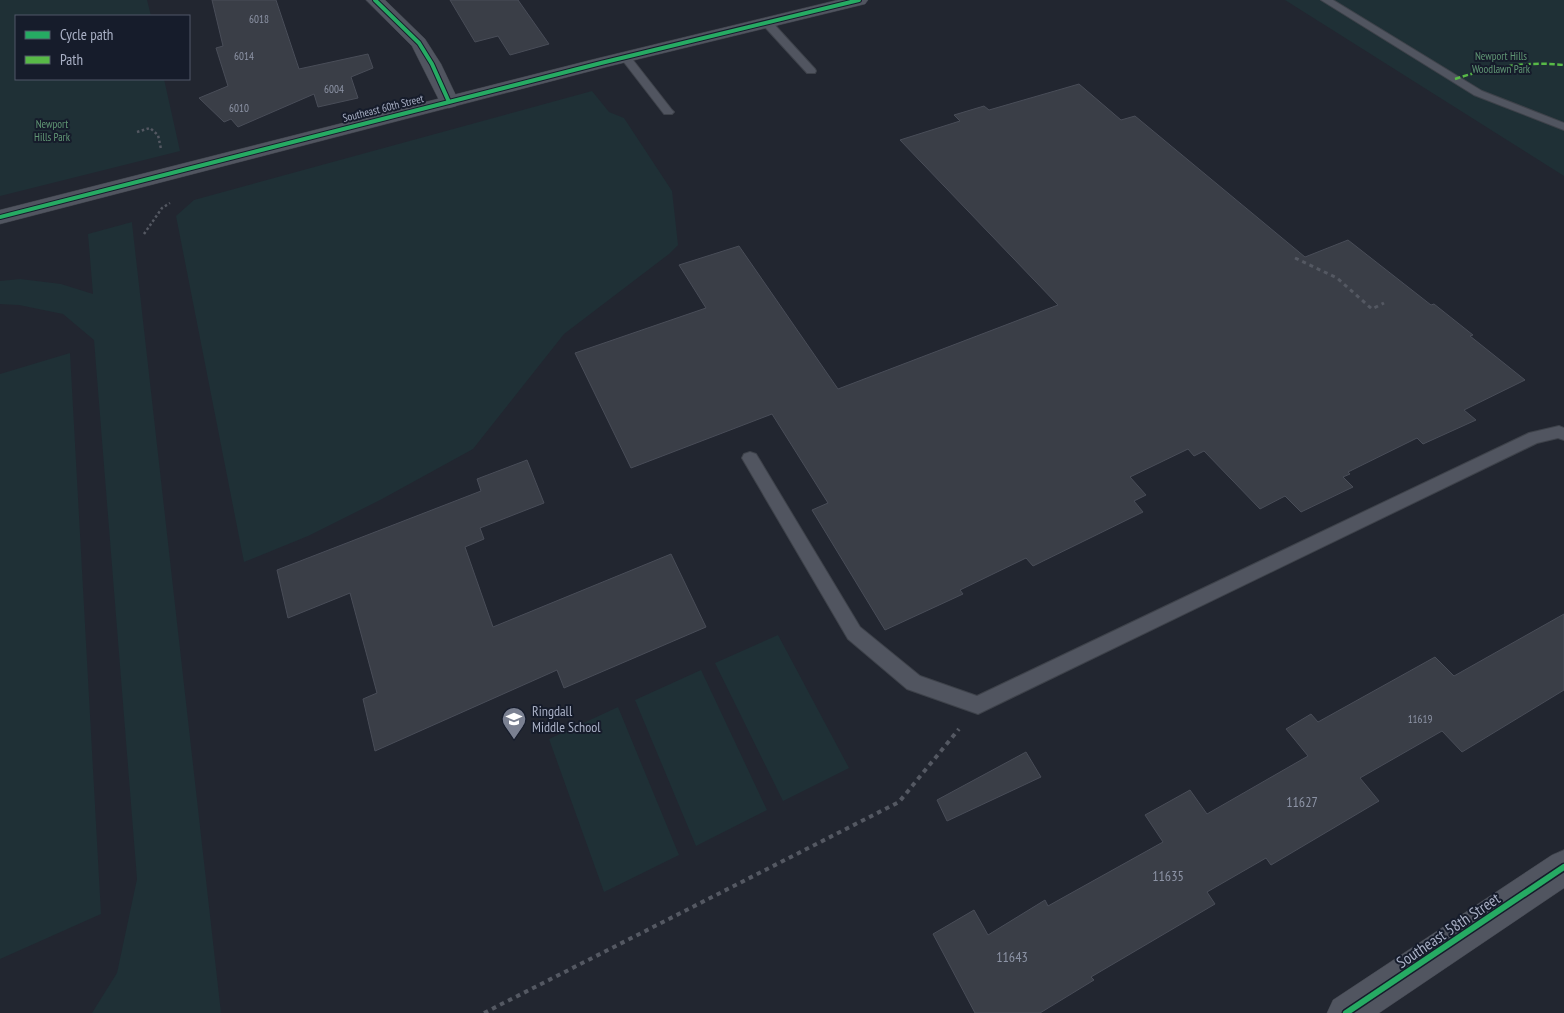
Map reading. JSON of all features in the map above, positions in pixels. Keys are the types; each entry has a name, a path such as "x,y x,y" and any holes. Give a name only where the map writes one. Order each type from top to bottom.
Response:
{"street":[{"path":"375,0 405,27 418,42 428,58 449,102"},
{"name":"Southeast 60th Street","path":"0,217 625,57 768,24 859,0"},
{"name":"Southeast 58th Street","path":"1363,1009 1564,867"}],"lane":[{"path":"1326,0 1478,93 1564,127"},
{"path":"768,24 811,71"},
{"path":"625,57 668,112"},
{"path":"750,458 854,633 914,683 978,705 1534,437 1560,432 1564,434"}],"path":[{"path":"137,132 150,128 158,135 160,149 164,153"},
{"path":"1295,258 1336,278 1372,309 1384,303"},
{"path":"484,1013 899,802 978,705"}],"green space":[{"name":"Newport Hills Park","path":"0,0 147,0 151,15 15,15 15,80 164,80 180,151 0,196"},
{"name":"Newport Hills Woodlawn Park","path":"1285,0 1564,0 1564,176"},
{"path":"592,91 609,112 624,118 672,191 678,245 669,254 564,334 473,449 382,499 308,536 244,562 176,216 194,200"},
{"path":"132,222 221,1013 92,1013 117,973 137,879 94,340 63,314 19,305 0,304 0,281 20,279 61,284 93,294 88,234"},
{"path":"70,353 101,914 0,959 0,374"},
{"path":"778,635 849,768 783,801 715,663"},
{"path":"701,670 767,810 696,846 635,700"},
{"path":"618,707 679,855 604,892 549,739"}],"building":[{"path":"212,0 276,0 299,69 368,54 373,68 351,77 358,98 318,107 314,94 238,127 231,119 224,122 199,98 228,86 216,48 223,46"},
{"path":"450,0 518,0 549,44 510,55 498,36 475,42"},
{"path":"1079,84 1121,120 1135,116 1305,257 1348,240 1431,305 1434,304 1525,380 1464,410 1476,420 1423,444 1417,438 1348,472 1350,474 1343,477 1353,487 1301,512 1285,496 1260,509 1204,451 1194,456 1188,449 1130,477 1146,495 1134,501 1143,512 1033,566 1026,558 960,590 963,594 885,630 812,510 828,503 772,414 631,468 575,353 706,308 679,265 739,246 838,389 1058,305 900,140 960,121 954,115 984,106 989,110"},
{"path":"527,460 544,503 480,528 484,539 465,547 493,627 671,554 706,627 564,688 557,670 375,751 363,699 377,693 350,593 288,618 277,570 481,491 477,479"},
{"path":"1564,614 1564,690 1462,752 1442,731 1360,778 1379,801 1271,865 1266,858 1207,892 1215,904 1091,977 1094,980 1040,1013 975,1013 933,934 974,910 988,935 1045,900 1048,906 1163,842 1145,815 1190,790 1207,814 1308,756 1286,729 1311,714 1318,722 1435,657 1454,676"},
{"path":"1026,752 1041,777 947,821 937,800"}],"marked path":[{"path":"1455,79 1482,70 1522,63 1564,65"}],"cycle path":[{"path":"375,0 404,26 419,43 432,64 449,102"},
{"path":"0,217 601,63 859,0"},
{"path":"1346,1013 1564,867"}],"place":[{"name":"Ringdall Middle School","path":"514,740"}]}
